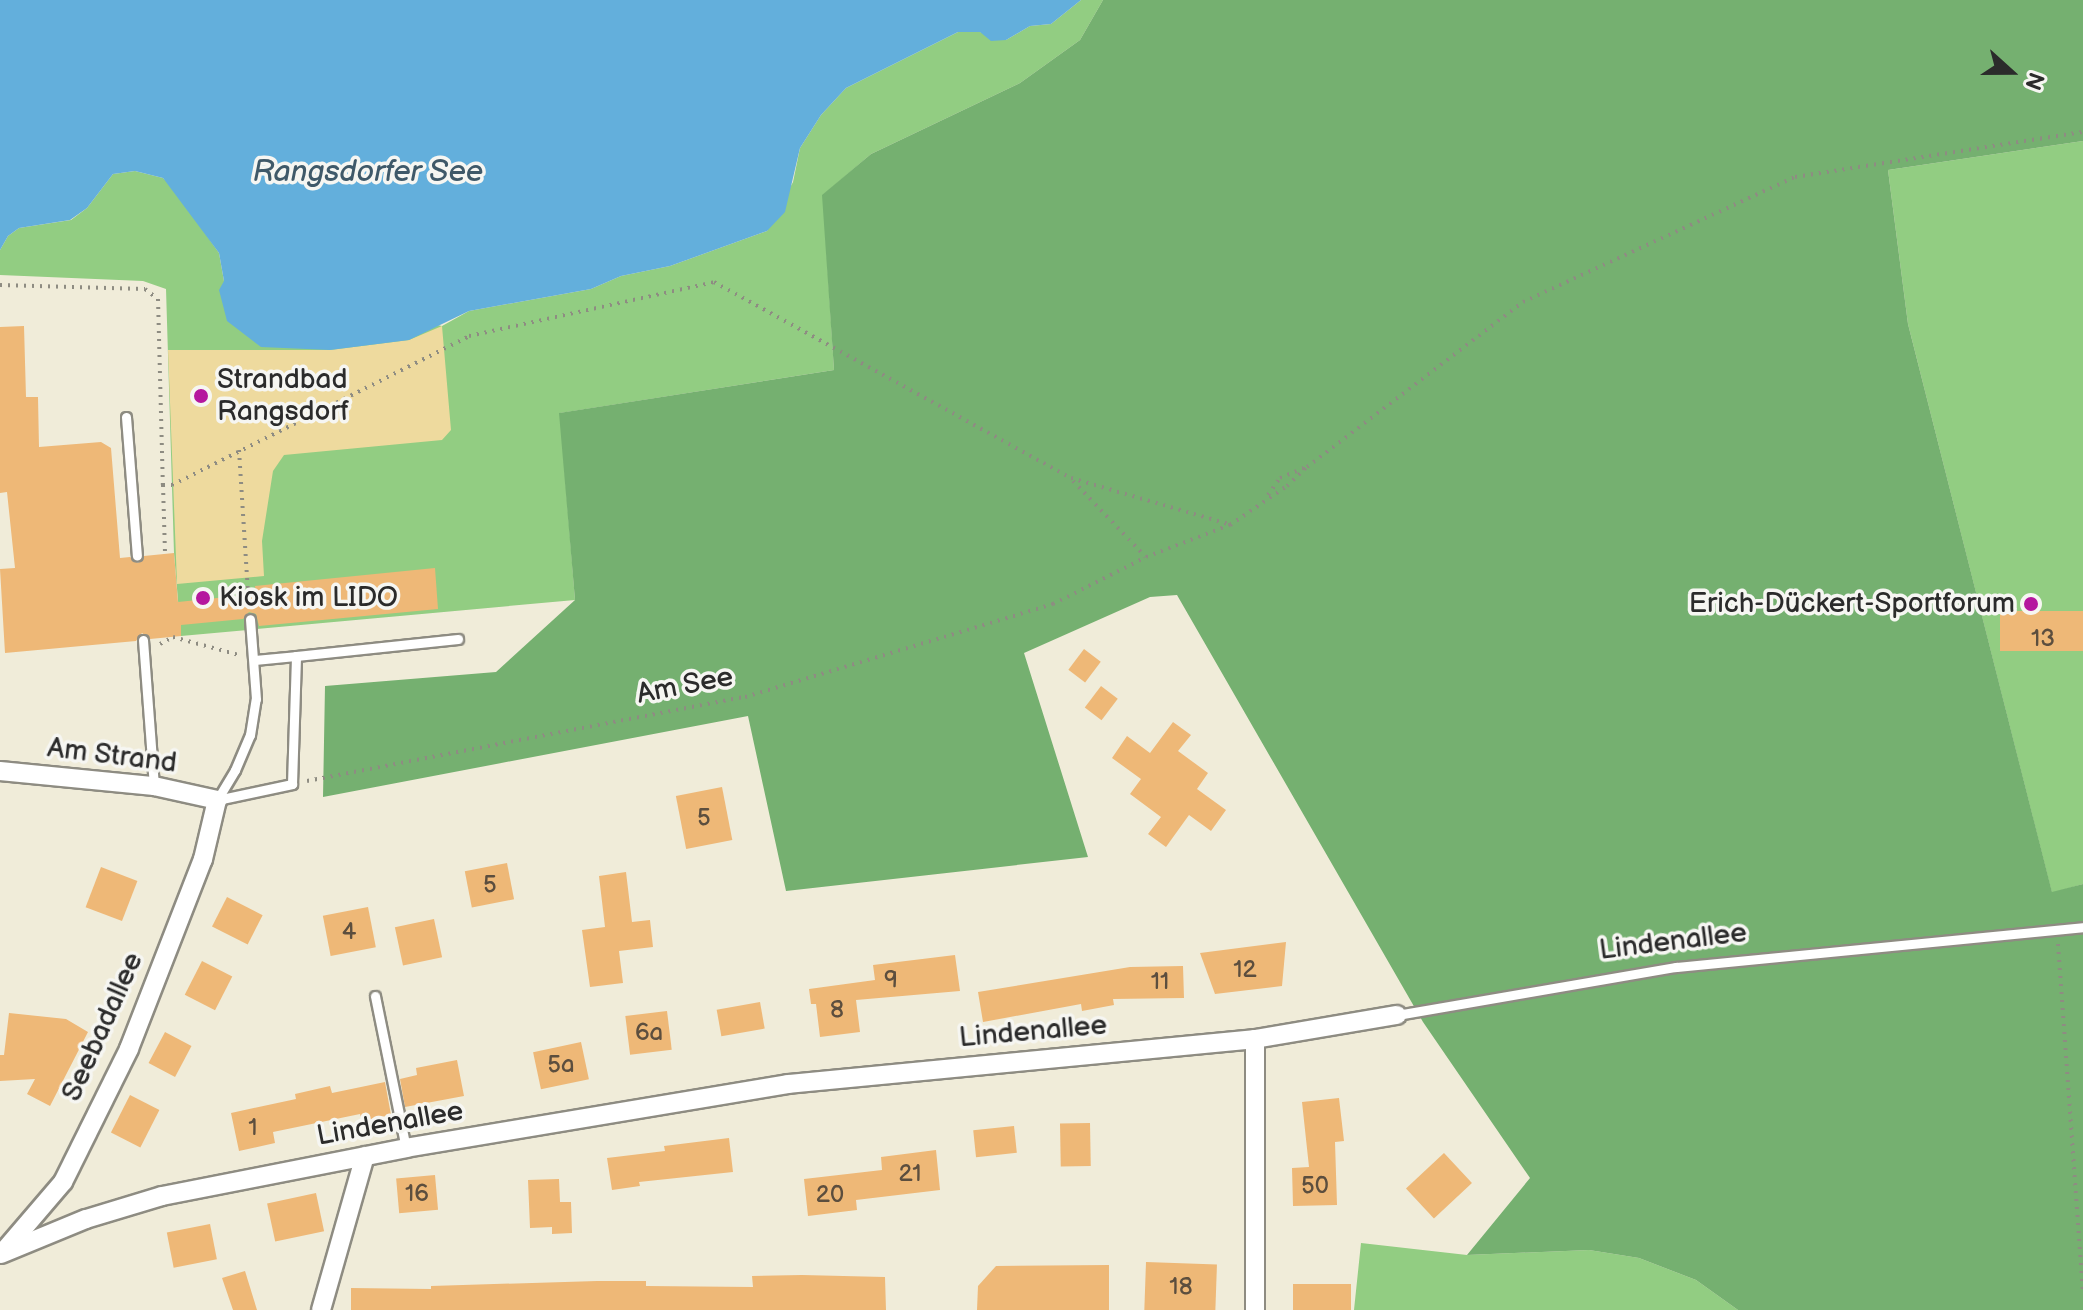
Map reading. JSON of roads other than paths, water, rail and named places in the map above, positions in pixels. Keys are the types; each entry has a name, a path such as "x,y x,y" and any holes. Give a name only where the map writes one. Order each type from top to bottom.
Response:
{"street":[{"name":"Am Strand","path":"0,771 154,786 217,800"},
{"name":"Seebadallee","path":"0,1255 63,1182 129,1049 203,859 217,800"},
{"name":"Lindenallee","path":"0,1255 86,1219 162,1196 406,1148 788,1084 1255,1039 1397,1015"},
{"path":"1255,1039 1255,1310"},
{"path":"321,1310 365,1156"}],"lane":[{"path":"126,417 137,556"},
{"path":"217,800 235,770 250,735 256,699 250,619"},
{"path":"254,660 458,639"},
{"path":"143,640 154,786"},
{"path":"217,800 292,784 296,656"},
{"name":"Lindenallee","path":"1397,1015 1676,967 2083,927"},
{"path":"375,996 406,1148"}],"water":[{"name":"Rangsdorfer See","path":"0,0 1081,0 1051,24 1030,26 1006,40 991,41 980,32 958,32 846,88 821,115 800,148 785,212 767,231 670,266 621,276 591,289 469,311 409,340 330,350 261,347 227,321 219,290 224,281 219,253 163,178 135,171 113,174 87,208 70,220 19,228 8,236 0,250"}],"place":[{"name":"Strandbad Rangsdorf","path":"201,396"},
{"name":"Kiosk im LIDO","path":"203,598"},
{"name":"Erich-Dückert-Sportforum","path":"2031,604"}]}
